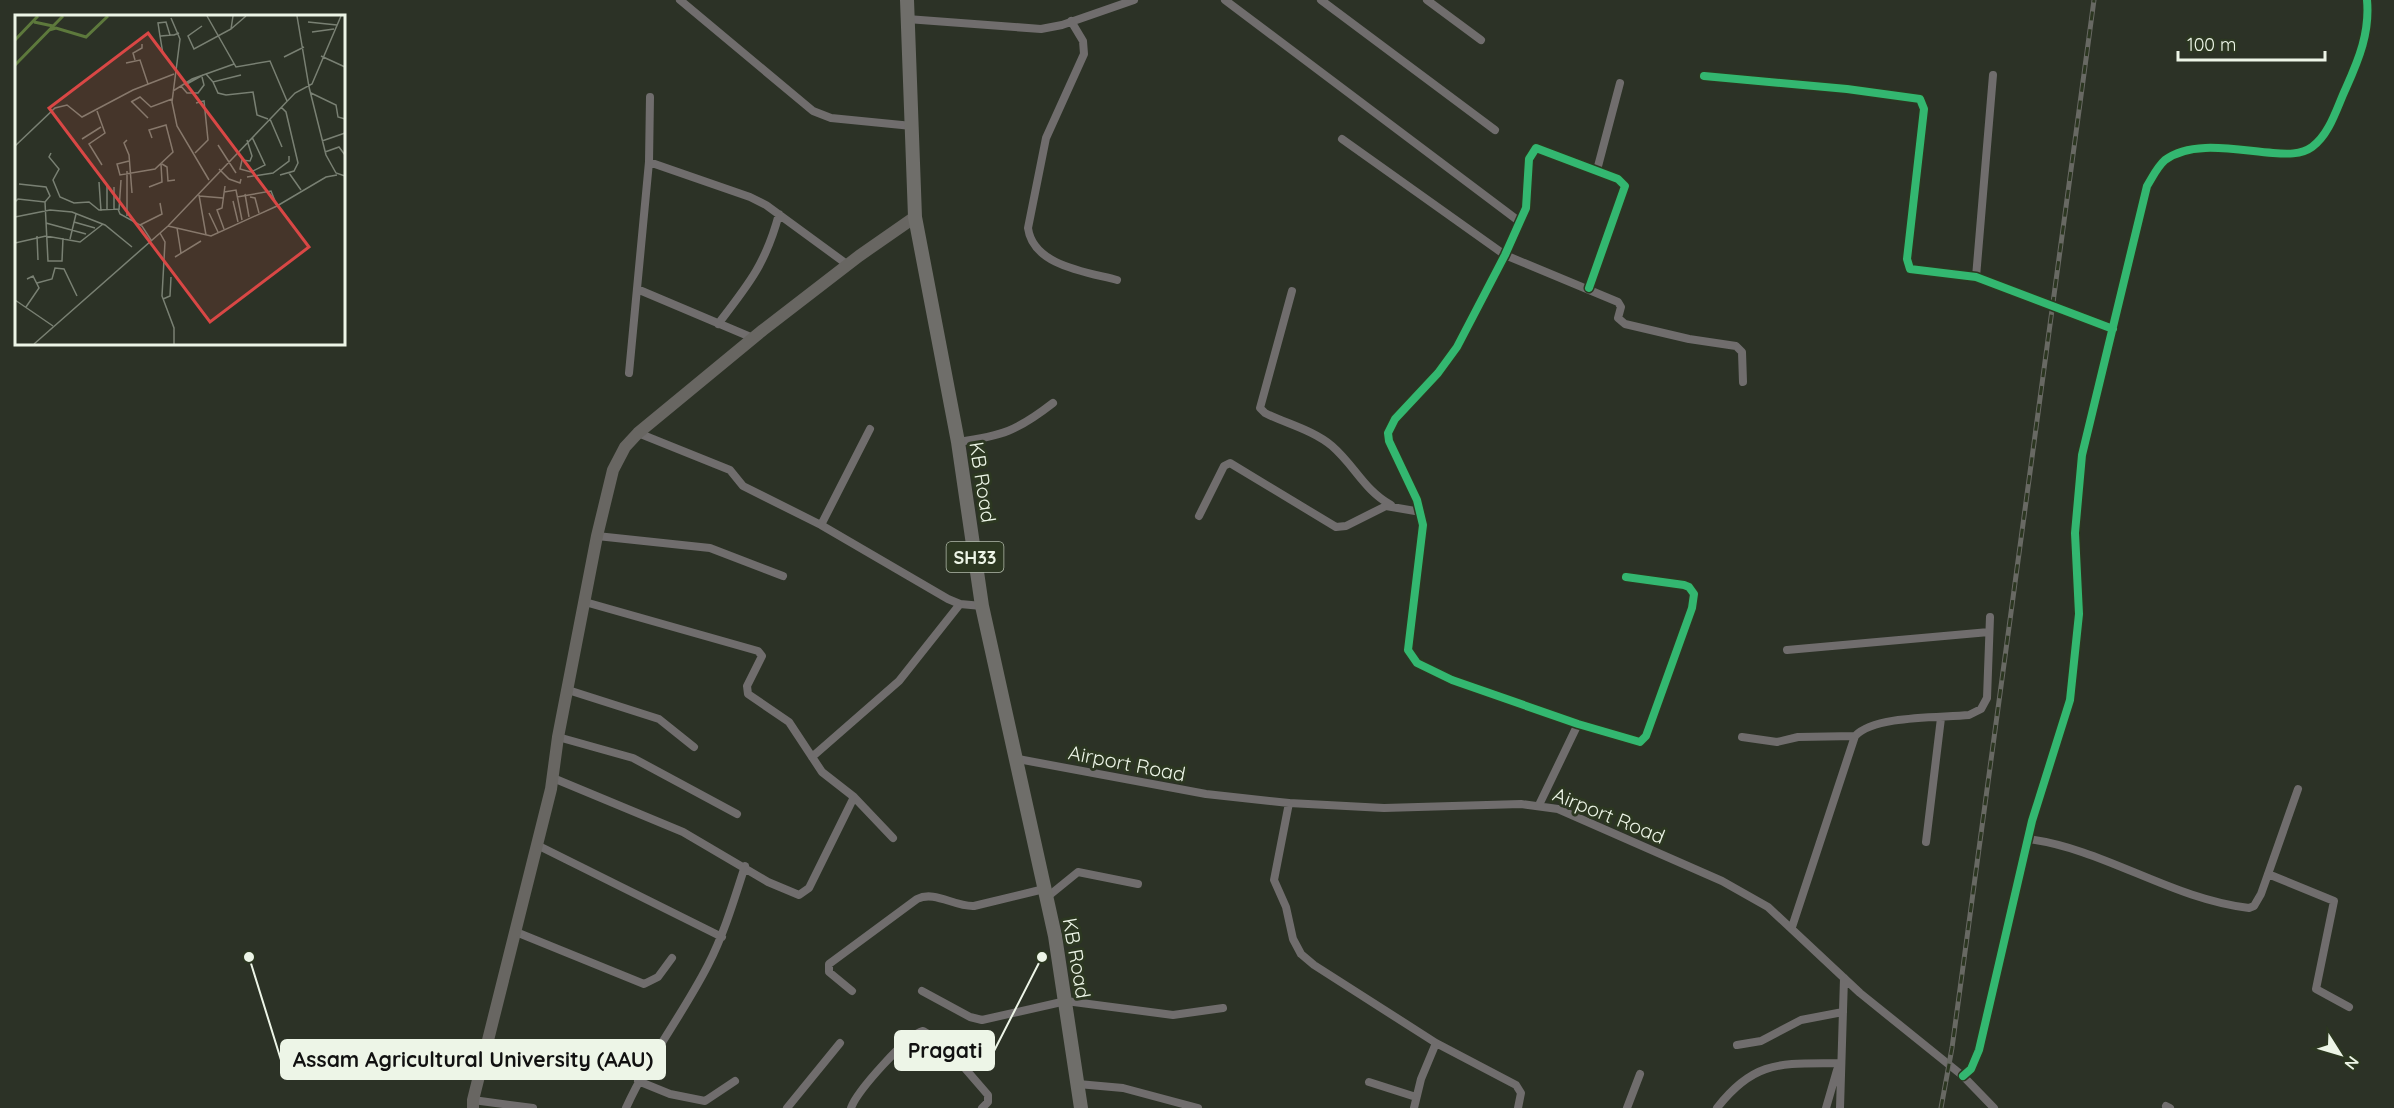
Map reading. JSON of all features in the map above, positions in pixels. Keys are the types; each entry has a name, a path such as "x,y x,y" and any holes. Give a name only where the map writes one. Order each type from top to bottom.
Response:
{"main road":[{"name":"KB Road","path":"907,0 915,217 958,442 982,606 1018,759 1045,893 1066,1001 1082,1108"},
{"path":"473,1104 553,778 558,737 597,536 613,470 626,447 638,433 753,338 915,217"}],"street":[{"path":"680,0 813,111 831,118 912,126"},
{"path":"907,19 1026,29 1050,28 1134,0"},
{"path":"1225,0 1520,222"},
{"path":"1321,0 1495,130"},
{"path":"1427,0 1481,40"},
{"path":"1963,1076 1971,1069 1979,1050 2028,839 2070,700 2079,614 2075,533 2079,481 2088,426 2113,329 2141,202 2156,171 2165,160 2197,149 2301,152 2320,140 2330,124 2363,47 2367,26 2367,0"},
{"path":"1071,21 1083,41 1084,54 1046,138 1028,228 1029,236 1038,250 1052,259 1117,280"},
{"path":"1976,277 1994,75"},
{"path":"1704,76 1847,89 1920,99 1924,109 1907,265 1910,268 1976,277 2113,329"},
{"path":"1597,170 1620,83"},
{"path":"629,373 649,162 650,97"},
{"path":"1342,139 1505,255 1618,302 1621,307 1618,318 1625,324 1689,339 1736,346 1742,352 1743,382"},
{"path":"1589,288 1625,191 1622,181 1540,147 1532,150 1529,159 1528,199 1505,255 1457,347 1390,426 1389,441 1421,513 1423,538 1408,639 1412,658 1452,680 1634,742 1644,740 1692,608 1694,594 1689,587 1626,577"},
{"path":"649,162 750,197 779,214 848,265"},
{"path":"718,324 762,266 779,214"},
{"path":"637,289 753,338"},
{"path":"1292,291 1260,408 1264,413 1326,442 1349,462 1371,493 1391,505 1421,513"},
{"path":"958,442 1001,436 1032,420 1053,403"},
{"path":"821,525 870,429"},
{"path":"638,433 730,470 743,486 821,525 960,604 982,606"},
{"path":"1199,516 1224,466 1230,463 1336,527 1346,526 1381,507 1391,505"},
{"path":"597,536 710,548 783,576"},
{"path":"585,602 758,651 762,657 747,686 748,694 789,722 822,772 854,797 893,838"},
{"path":"812,757 899,681 960,604"},
{"path":"1792,927 1854,736 1877,723 1969,715 1985,704 1990,617"},
{"path":"1787,650 1989,632"},
{"path":"568,690 659,719 694,747"},
{"path":"1926,842 1941,718"},
{"path":"1539,805 1578,724"},
{"path":"1742,737 1777,742 1798,737 1854,736"},
{"path":"558,737 633,758 737,814"},
{"name":"Airport Road","path":"1018,759 1206,794 1289,803 1384,808 1539,805 1575,815 1730,885 1768,907 1845,978 1963,1076 1994,1108"},
{"path":"553,778 683,832 745,866 768,882 796,895 803,894 808,888 854,797"},
{"path":"2028,839 2071,847 2179,891 2243,907 2254,906 2258,901 2298,789"},
{"path":"1289,803 1274,880 1283,900 1297,948 1314,965 1437,1043 1516,1085 1521,1093 1518,1108"},
{"path":"537,845 722,937"},
{"path":"626,1108 638,1081 697,985 722,937 745,866"},
{"path":"852,992 830,972 830,964 916,899 928,896 964,906 1045,893 1078,872 1138,884"},
{"path":"2268,874 2334,901 2316,989 2349,1007"},
{"path":"516,932 644,984 658,977 672,958"},
{"path":"1840,1108 1840,1059 1845,978"},
{"path":"922,991 970,1017 982,1020 1066,1001 1173,1015 1223,1008"},
{"path":"1737,1045 1761,1041 1794,1022 1843,1012"},
{"path":"850,1108 861,1089 912,1036 923,1031 943,1043 988,1095 988,1102 982,1108"},
{"path":"787,1108 840,1043"},
{"path":"1414,1108 1437,1043"},
{"path":"1717,1108 1733,1089 1769,1066 1840,1059"},
{"path":"1826,1108 1840,1059"},
{"path":"1627,1108 1640,1074"},
{"path":"638,1081 664,1093 705,1101 735,1081"},
{"path":"1369,1082 1416,1097"},
{"path":"1078,1084 1123,1088 1197,1108"},
{"path":"473,1104 533,1108"}],"railway":[{"path":"1941,1108 1952,1048 2094,0"}],"cycle path":[{"path":"1963,1076 1971,1069 1979,1050 2032,821 2070,700 2079,614 2075,533 2082,455 2147,186 2165,160 2189,150 2218,148 2288,154 2298,153 2318,142 2336,112 2355,67 2367,23 2367,0"},
{"path":"1704,76 1847,89 1920,99 1924,109 1907,259 1910,269 1976,277 2113,329"},
{"path":"1589,288 1625,186 1618,179 1536,148 1529,159 1526,208 1505,255 1457,347 1438,373 1395,419 1388,433 1389,441 1417,500 1423,525 1408,650 1417,663 1452,680 1578,724 1640,742 1646,736 1692,608 1694,594 1689,587 1684,585 1626,577"}],"place":[{"name":"Assam Agricultural University (AAU)","path":"249,957"},
{"name":"Pragati","path":"1042,957"}]}
